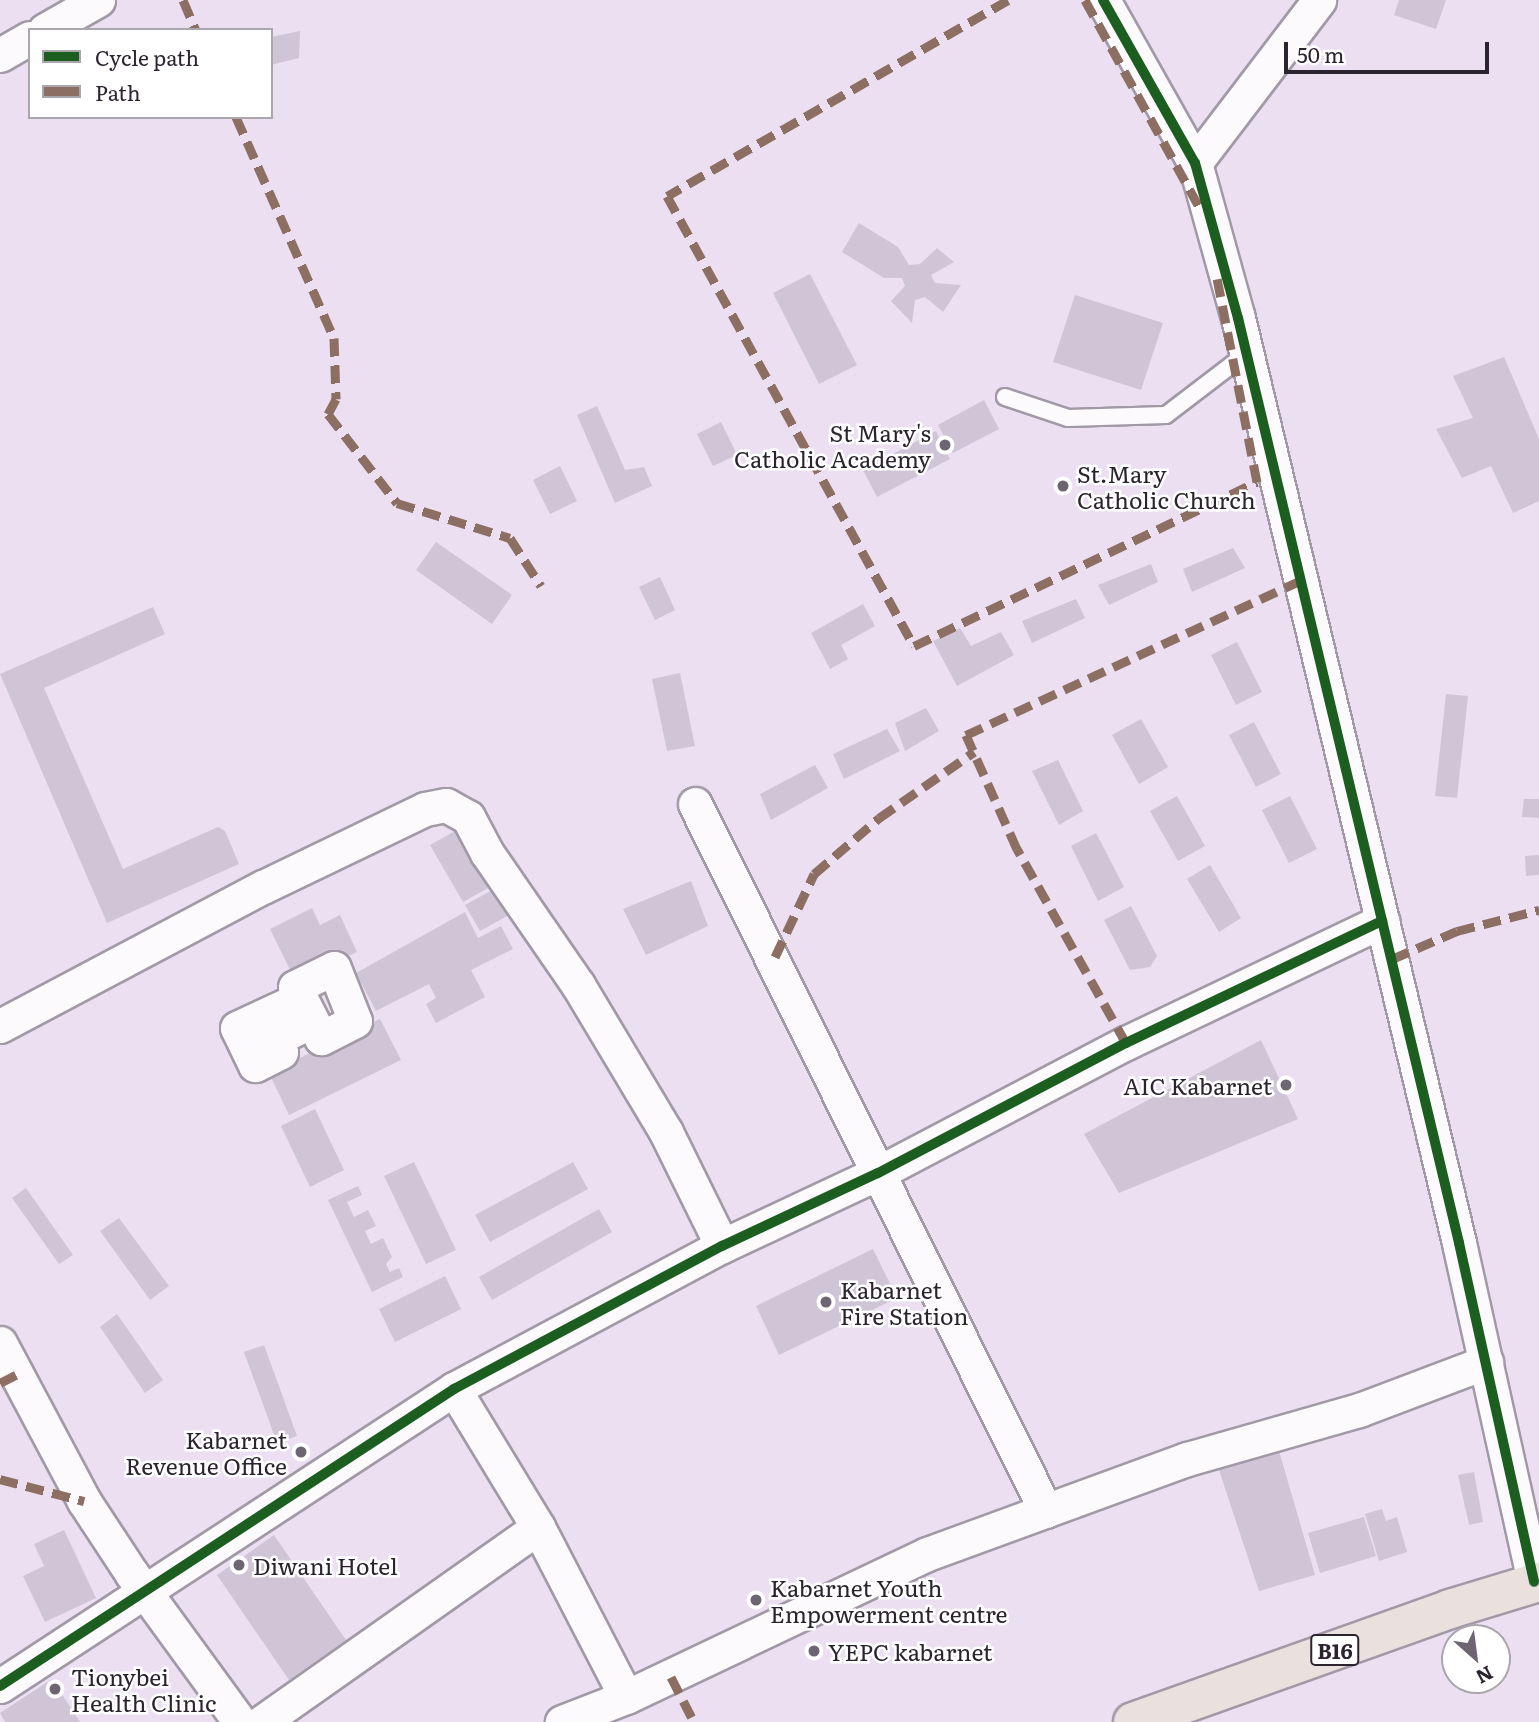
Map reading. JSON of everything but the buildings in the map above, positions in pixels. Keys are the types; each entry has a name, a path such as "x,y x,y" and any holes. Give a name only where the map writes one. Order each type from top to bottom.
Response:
{"main road":[{"name":"B16","path":"1133,1722 1536,1582"}],"street":[{"path":"48,28 97,0"},
{"path":"1103,0 1195,163 1238,318 1536,1582"},
{"path":"1195,163 1320,0"},
{"path":"0,55 28,39"},
{"path":"695,804 775,957 878,1173 1046,1511"},
{"path":"0,1027 263,887 425,809 446,805 468,817 486,853 578,985 666,1132 722,1246"},
{"path":"0,1686 454,1390 722,1246 878,1173 1126,1042 1382,921"},
{"path":"0,1343 84,1501 240,1722"},
{"path":"562,1722 626,1697 927,1554 1186,1459 1359,1410 1486,1362"},
{"path":"454,1390 538,1527 626,1697"},
{"path":"262,1722 538,1527"}],"lane":[{"path":"1005,397 1068,418 1166,415 1234,363"}],"marked path":[{"path":"183,0 195,28"},
{"path":"1008,0 667,196 914,646 1257,482 1217,279"},
{"path":"1085,0 1200,208"},
{"path":"237,119 334,338 336,399 328,414 397,503 510,538 541,586"},
{"path":"1126,1043 1017,849 966,735 1302,580"},
{"path":"775,957 814,874 879,818 974,752"},
{"path":"1392,959 1457,931 1539,910"},
{"path":"0,1383 16,1375"},
{"path":"0,1479 84,1501"},
{"path":"671,1677 694,1722"}],"cycle path":[{"path":"1103,0 1195,163 1238,318 1459,1243 1534,1582"},
{"path":"0,1686 454,1389 722,1246 878,1173 1126,1043 1382,921"}],"place":[{"name":"St Mary's Catholic Academy","path":"945,445"},
{"name":"St.Mary Catholic Church","path":"1063,486"},
{"name":"AIC Kabarnet","path":"1286,1085"},
{"name":"Kabarnet Fire Station","path":"826,1302"},
{"name":"Kabarnet Revenue Office","path":"301,1452"},
{"name":"Diwani Hotel","path":"239,1565"},
{"name":"Kabarnet Youth Empowerment centre","path":"756,1600"},
{"name":"YEPC kabarnet","path":"814,1651"},
{"name":"Tionybei Health Clinic","path":"55,1689"}]}
